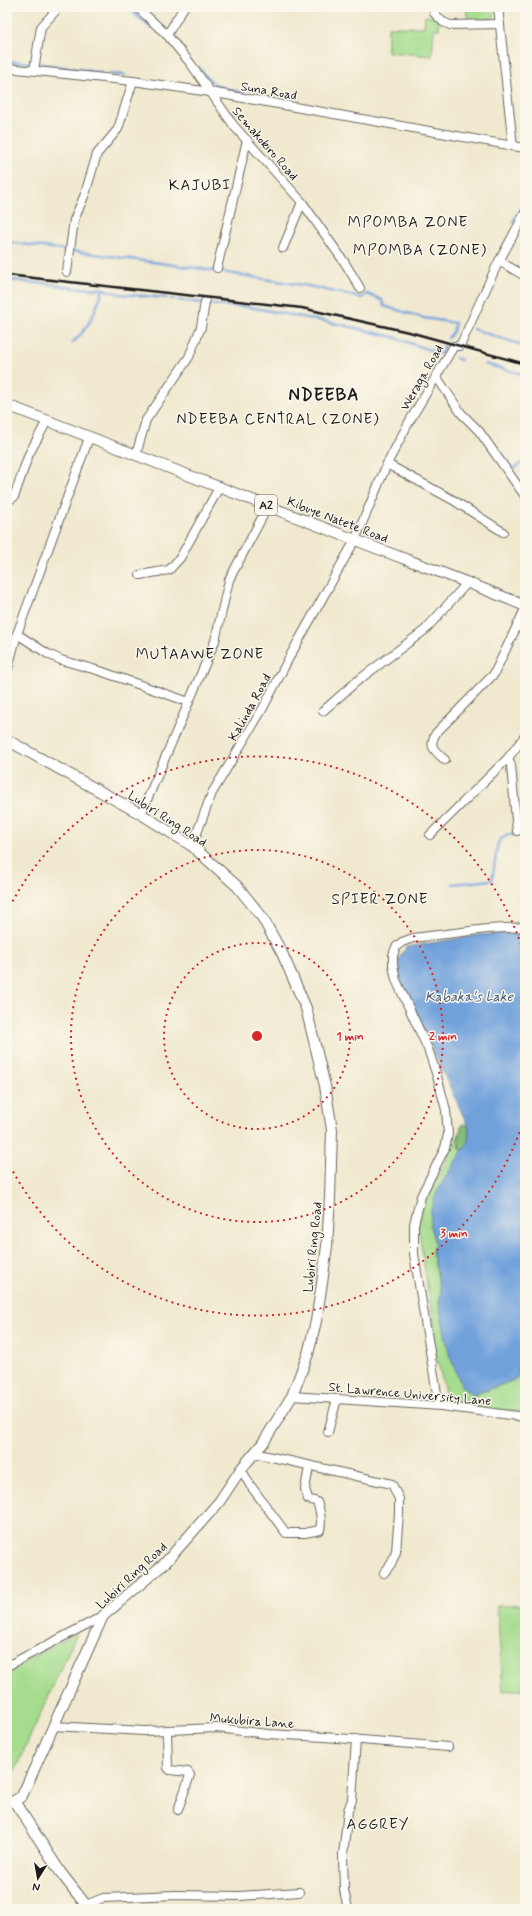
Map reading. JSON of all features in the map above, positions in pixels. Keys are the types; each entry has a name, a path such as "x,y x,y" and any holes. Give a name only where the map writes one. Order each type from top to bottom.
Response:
{"main road":[{"name":"Kibuye Natete Road","path":"7,405 89,438 220,486 355,540 468,582 525,606"},
{"name":"Lubiri Ring Road","path":"7,740 141,814 192,846 237,886 262,917 282,953 306,1008 325,1086 332,1130 327,1246 316,1321 308,1354 292,1396 263,1443 241,1469 218,1502 165,1563 103,1616 22,1796 10,1802"},
{"path":"10,1802 60,1873 88,1907"}],"street":[{"path":"34,70 40,27 60,7"},
{"name":"Semakokiro Road","path":"137,7 167,35 192,64 225,115 240,134 248,140 302,202 345,263 360,288"},
{"path":"167,35 184,7"},
{"path":"433,7 434,13 446,24 462,26 500,24"},
{"path":"507,7 498,10 513,146"},
{"name":"Suna Road","path":"7,68 133,81 210,92 525,148"},
{"path":"67,272 74,220 85,194 97,154 118,129 133,81"},
{"path":"217,268 248,140"},
{"path":"283,248 302,202"},
{"name":"Weraga Road","path":"355,540 387,464 454,346 460,346 499,261 525,213"},
{"path":"499,261 525,276"},
{"path":"136,455 146,420 189,357 201,327 204,304"},
{"path":"436,376 461,413 479,431 525,496"},
{"path":"7,502 14,497 30,454 47,421"},
{"path":"7,672 18,634 89,438"},
{"path":"387,464 453,500 503,532"},
{"path":"140,575 166,570 172,567 180,558 220,486"},
{"path":"141,814 215,641 229,580 268,506"},
{"name":"Kalinda Road","path":"192,846 212,793 262,710 290,656 355,540"},
{"path":"323,711 356,682 425,630 468,582"},
{"path":"445,760 432,747 432,740 436,733 494,674 525,610"},
{"path":"18,634 48,654 61,660 100,671 189,702"},
{"path":"430,835 508,758 525,736"},
{"path":"508,758 511,764 517,831"},
{"path":"441,1406 437,1394 414,1254 414,1224 421,1196 445,1148 448,1134 447,1121 437,1076 428,1049 396,980 392,955 396,947 402,942 413,938 487,928 525,927"},
{"name":"St. Lawrence University Lane","path":"292,1396 441,1406 525,1418"},
{"path":"328,1432 337,1399"},
{"path":"254,1453 309,1467 392,1484 399,1499 396,1552 391,1564 384,1573"},
{"path":"241,1469 250,1485 277,1523 286,1533 293,1534 320,1530 322,1522 317,1502 308,1499 305,1494 309,1467"},
{"path":"7,1666 103,1616"},
{"name":"Mukubira Lane","path":"53,1726 116,1730 167,1731 217,1728 267,1734 356,1739 448,1747"},
{"path":"167,1731 168,1768 170,1770 188,1772 190,1775 178,1810"},
{"path":"348,1909 344,1890 344,1855 348,1810 352,1800 356,1739"},
{"path":"88,1907 103,1898 175,1895 240,1896 299,1892"}],"green space":[{"path":"466,7 490,7 495,10 494,18 468,22"},
{"path":"425,16 439,17 439,29 434,29 432,56 388,52 388,27 424,27"},
{"path":"462,1124 477,1127 468,1152 460,1149 458,1137"},
{"path":"458,1137 460,1148 463,1150 430,1226 435,1243 432,1252 441,1291 439,1303 473,1395 517,1379 519,1365 525,1363 525,1412 466,1407 452,1404 446,1398 432,1338 434,1320 428,1292 418,1224 425,1202"},
{"path":"525,1604 525,1689 503,1691 497,1606"},
{"path":"77,1633 10,1781 7,1777 7,1670"}],"water":[{"name":"Kabaka's Lake","path":"525,932 525,1363 519,1366 517,1379 473,1395 462,1387 449,1354 439,1303 441,1291 432,1252 435,1243 430,1226 431,1209 438,1189 468,1142 469,1128 395,969 402,953 407,947 479,935"}],"waterway":[{"path":"127,7 151,28"},
{"path":"7,50 8,21"},
{"path":"171,32 181,46"},
{"path":"7,61 30,63"},
{"path":"37,63 101,73"},
{"path":"198,67 213,83 218,86 244,93"},
{"path":"109,74 125,75"},
{"path":"513,222 525,203"},
{"path":"7,242 203,269 308,286 362,298 367,294 382,300 384,306 424,318 455,323 453,332 448,338"},
{"path":"7,279 74,288 103,289 120,294 167,298"},
{"path":"7,290 13,280"},
{"path":"72,343 83,332 95,312 103,289"},
{"path":"178,300 216,305 249,307 343,325 393,337 441,354 444,345"},
{"path":"473,329 525,346"},
{"path":"456,358 461,360"},
{"path":"485,364 525,375"},
{"path":"510,472 525,460"},
{"path":"453,884 492,880 498,843 504,837 513,834 525,833"}],"railway":[{"path":"7,275 302,308 413,333 525,364"}],"district":[{"name":"KAJUBI","path":"200,185"},
{"name":"MPOMBA ZONE","path":"408,222"},
{"name":"MPOMBA (ZONE)","path":"420,250"},
{"name":"NDEEBA","path":"324,394"},
{"name":"NDEEBA CENTRAL (ZONE)","path":"278,419"},
{"name":"MUTAAWE ZONE","path":"200,654"},
{"name":"SPIER ZONE","path":"380,899"},
{"name":"AGGREY","path":"378,1824"}]}
